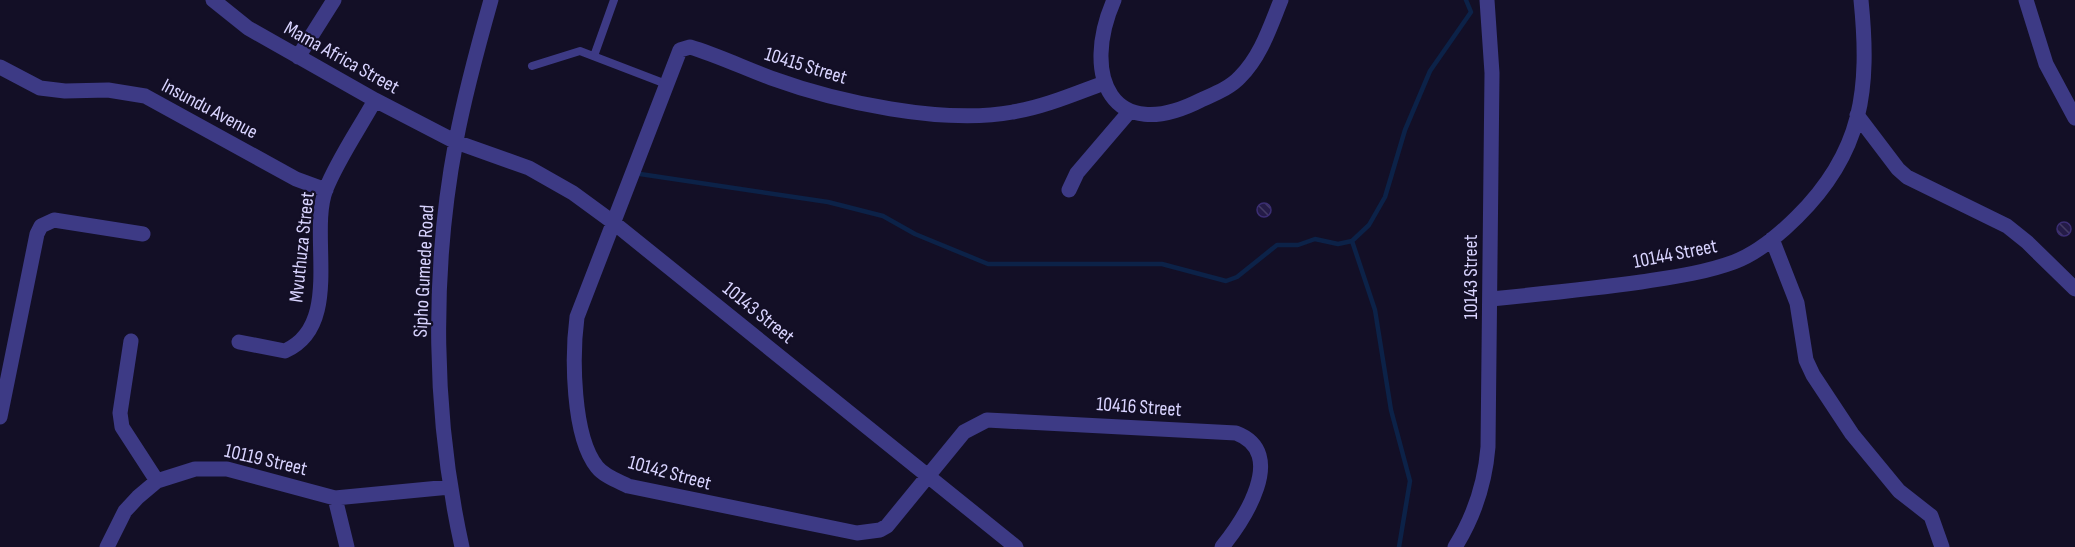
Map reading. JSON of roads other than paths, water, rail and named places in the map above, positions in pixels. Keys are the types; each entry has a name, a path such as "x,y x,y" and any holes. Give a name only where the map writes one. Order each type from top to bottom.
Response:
{"street":[{"name":"Mama Africa Street","path":"213,0 248,28 375,100 456,142"},
{"path":"298,57 334,0"},
{"name":"Sipho Gumede Road","path":"462,547 450,487 443,426 441,274 456,142 491,0"},
{"path":"1114,0 1109,12 1102,53 1104,83 1118,104 1130,111 1153,117 1184,109 1238,79 1258,54 1281,0"},
{"name":"10143 Street","path":"1455,547 1474,510 1486,468 1491,299 1492,73 1487,0"},
{"name":"10144 Street","path":"1491,299 1599,288 1701,272 1737,261 1772,239 1828,184 1847,148 1857,115 1865,57 1861,0"},
{"path":"2025,0 2046,64 2075,118"},
{"name":"10415 Street","path":"614,223 680,50 690,47 811,91 876,105 950,116 1014,112 1048,103 1104,83"},
{"name":"Insundu Avenue","path":"0,68 40,88 65,92 108,90 145,96 296,179 326,190"},
{"name":"Mvuthuza Street","path":"239,342 285,351 293,348 305,335 320,296 321,216 326,190 375,100"},
{"path":"1070,190 1077,173 1130,111"},
{"path":"1857,115 1898,169 1907,177 2007,226 2027,242 2075,289"},
{"name":"10143 Street","path":"456,142 529,168 573,193 614,223 1016,547"},
{"path":"0,417 37,234 41,226 54,220 143,234"},
{"name":"10142 Street","path":"614,223 582,300 575,334 578,412 589,456 599,469 628,486 646,491 856,532 879,530 887,526 927,476"},
{"path":"1772,239 1797,303 1806,360 1813,375 1852,434 1899,491 1931,516 1942,547"},
{"path":"131,341 120,413 122,427 158,482"},
{"name":"10416 Street","path":"927,476 964,432 987,420 1236,433 1245,436 1253,444 1260,468 1258,484 1244,520 1222,547"},
{"name":"10119 Street","path":"107,547 125,511 158,482 195,469 219,468 335,498 450,487"},
{"path":"335,498 347,547"}],"lane":[{"path":"594,56 614,0"},
{"path":"532,66 578,51 666,84"}],"waterway":[{"path":"640,174 828,202 883,216 915,234 988,264 1162,264 1226,281 1237,277 1277,245 1298,245 1315,239 1338,244 1352,241 1369,225 1385,197 1405,130 1430,71 1471,12 1466,0"},
{"path":"1352,241 1375,310 1391,410 1410,481 1399,547"}]}
